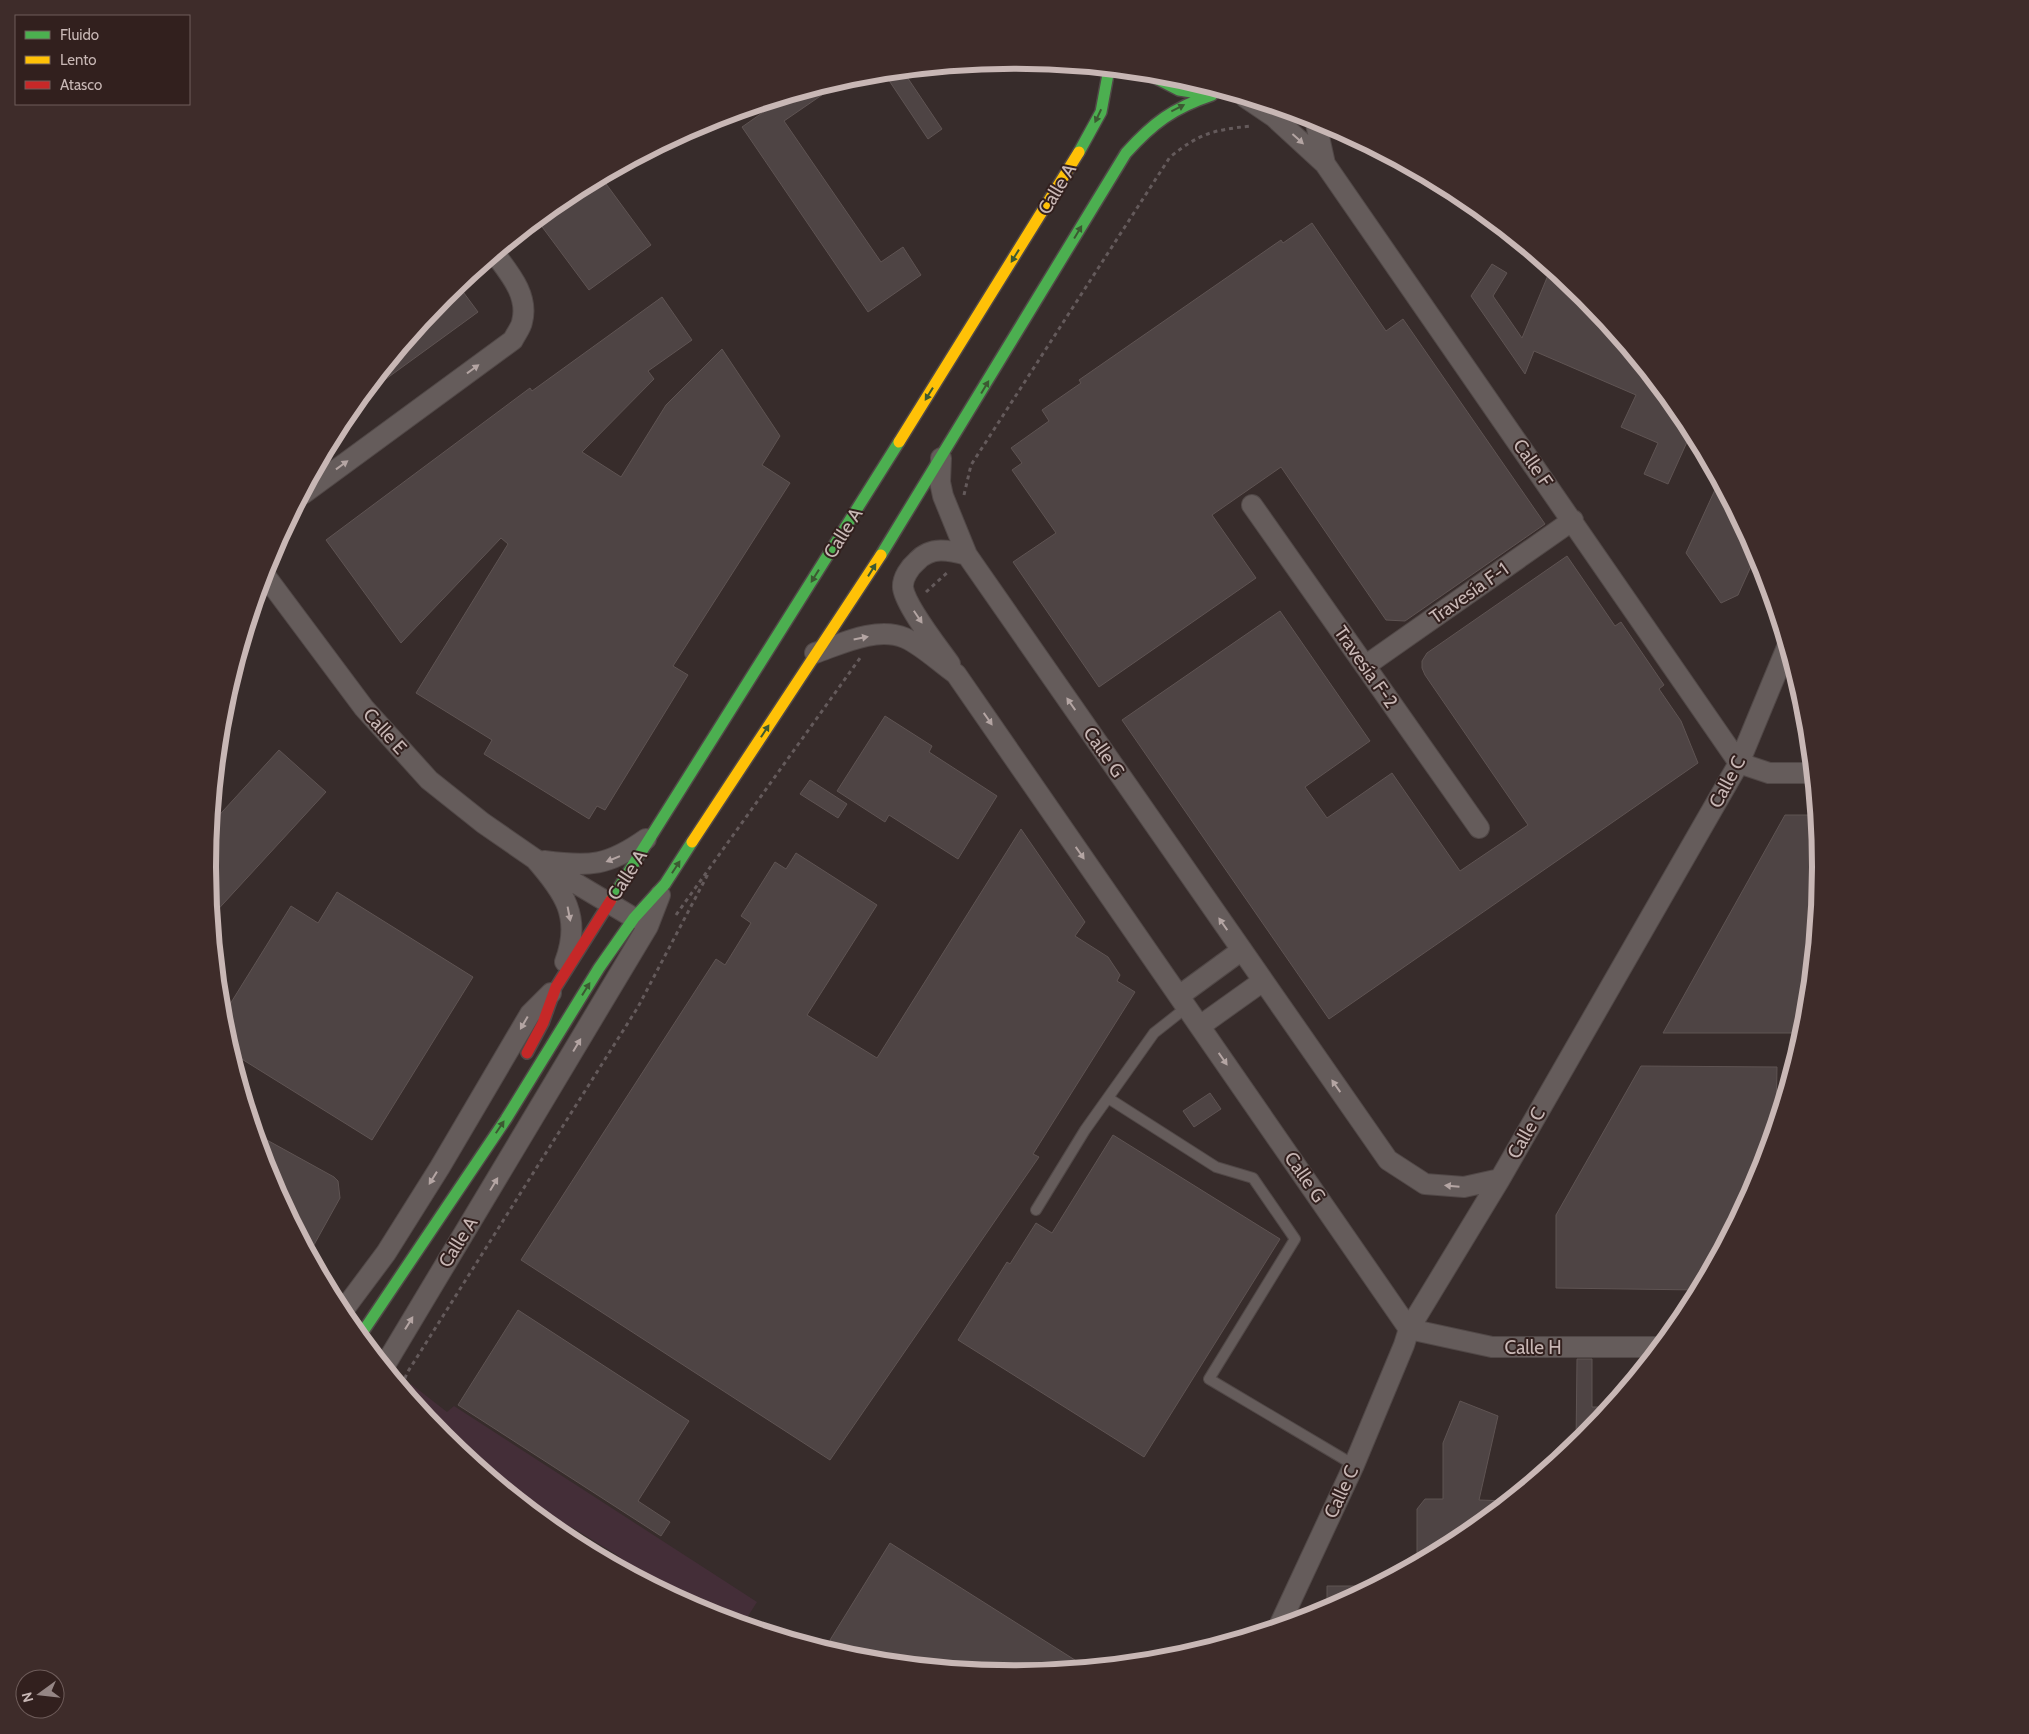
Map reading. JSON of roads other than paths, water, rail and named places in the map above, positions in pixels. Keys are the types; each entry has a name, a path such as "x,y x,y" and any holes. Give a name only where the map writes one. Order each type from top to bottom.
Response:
{"street":[{"name":"Calle A","path":"348,1305 386,1253 530,1014 556,987 609,902 655,834 1070,170 1101,112 1108,75"},
{"name":"Calle A","path":"364,1329 506,1119 599,968 634,918 665,884 815,653 856,596 1126,154 1154,122 1179,106 1216,95 1178,90 1165,83"},
{"name":"Calle F","path":"1261,108 1274,117 1325,164 1739,763"},
{"name":"Calle F","path":"1317,129 1325,164"},
{"path":"313,486 512,340 522,323 523,300 515,281 498,259"},
{"name":"Calle G","path":"942,458 940,482 943,496 967,554 1388,1160 1425,1184 1464,1187 1500,1179"},
{"name":"Travesía F-2","path":"1252,505 1480,828"},
{"name":"Travesía F-1","path":"1365,666 1572,520"},
{"name":"Calle G","path":"967,554 948,549 930,551 918,559 907,573 903,587 911,606 956,674 1409,1329"},
{"name":"Calle E","path":"270,582 364,708 429,780 483,823 535,859 634,918"},
{"name":"Calle G","path":"815,653 852,640 879,634 896,635 906,639 956,674"},
{"name":"Calle C","path":"1282,1619 1354,1466 1409,1329 1500,1179 1739,763 1784,654"},
{"path":"1739,763 1769,773 1807,773"},
{"name":"Calle E","path":"535,859 569,864 605,862 626,854 655,834"},
{"name":"Calle E","path":"535,859 558,886 568,905 572,927 571,948 556,987"},
{"name":"Calle A","path":"387,1361 648,926 665,884"},
{"path":"1183,1001 1242,950"},
{"path":"1200,1026 1263,981"},
{"name":"Calle A","path":"519,1066 543,1023 556,987"},
{"name":"Calle A","path":"423,1240 486,1127"},
{"name":"Calle H","path":"1409,1329 1492,1346 1652,1348"}],"lane":[{"path":"1036,1210 1085,1130 1154,1033 1183,1001"},
{"path":"1108,1098 1216,1167 1253,1178 1295,1239 1209,1379 1354,1466"}]}
